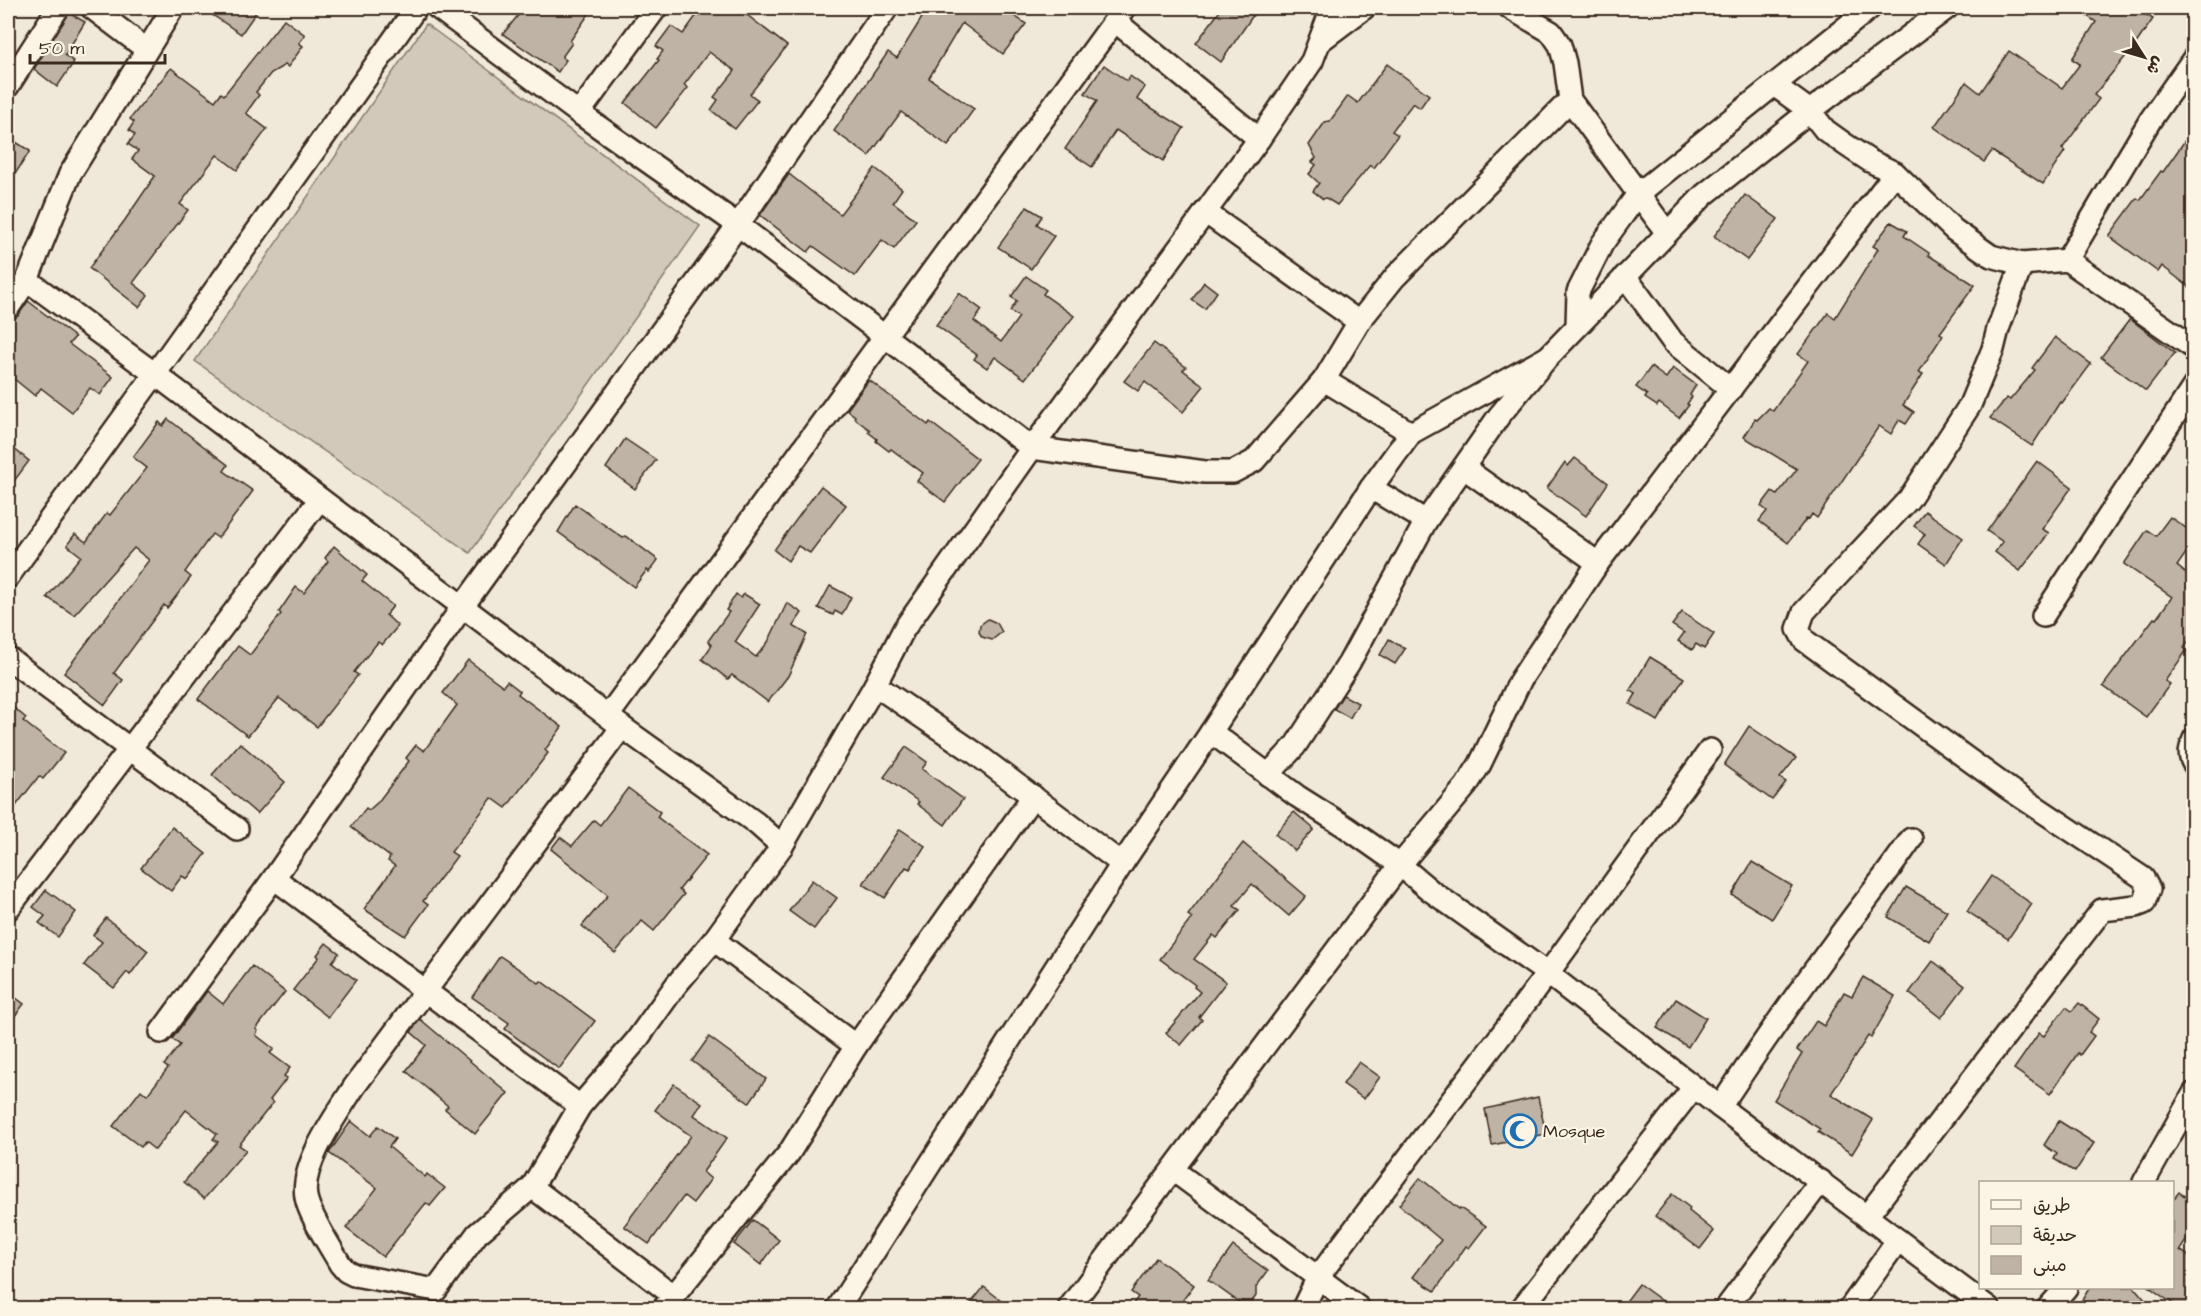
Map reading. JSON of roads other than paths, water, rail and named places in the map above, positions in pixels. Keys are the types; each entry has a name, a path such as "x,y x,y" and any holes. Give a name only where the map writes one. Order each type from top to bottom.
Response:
{"street":[{"path":"8,86 58,8"},
{"path":"92,8 146,49"},
{"path":"8,308 27,280 70,174 173,8"},
{"path":"8,577 156,374 416,8"},
{"path":"438,8 738,225 1032,448 1205,472 1233,472 1254,461 1324,380 1359,322 1395,277 1570,100"},
{"path":"579,112 656,8"},
{"path":"161,1032 274,878 463,606 738,225 887,8"},
{"path":"1260,139 1119,14 884,337 426,991 354,1087 322,1139 305,1179 306,1198 346,1271 354,1275 433,1291 440,1288 477,1234 532,1187 580,1106 636,1041 676,985 714,940 782,846 875,685 904,629 1032,448 1260,139 1312,61 1332,8"},
{"path":"1320,41 1364,8"},
{"path":"1513,8 1551,32 1560,45 1570,100 1667,233"},
{"path":"1578,326 1578,292 1602,244 1638,194 1870,8"},
{"path":"1268,775 1295,746 1343,671 1426,521 1499,416 1548,357 1704,195 1810,111 1947,8"},
{"path":"2067,260 2151,119 2193,58"},
{"path":"1774,85 1810,111 1825,130 1870,161 1895,173 1954,230 1991,256 2022,264 2067,260 2193,348"},
{"path":"1069,1308 1400,865 1466,786 1480,764 1521,679 1598,563 1895,173"},
{"path":"1205,212 1359,322"},
{"path":"1867,1216 2102,910 2144,903 2150,889 2143,878 2009,789 1804,640 1798,628 1803,612 1909,499 1970,405 1993,349 2022,264"},
{"path":"1625,276 1673,342 1731,389"},
{"path":"27,280 156,374 615,722 756,823 782,846"},
{"path":"838,1308 1122,864 1371,488 1411,433 1548,357"},
{"path":"1324,380 1411,433"},
{"path":"2043,616 2193,386"},
{"path":"1464,468 1598,563"},
{"path":"1371,488 1426,521"},
{"path":"8,909 320,499"},
{"path":"8,658 237,829"},
{"path":"875,685 975,753 1122,864"},
{"path":"1211,732 1268,775 1400,865 1431,891 1547,974 1720,1107 1989,1308"},
{"path":"2193,739 2190,751 2193,764"},
{"path":"1303,1308 1318,1277 1547,974 1710,750"},
{"path":"532,1187 669,1302 789,1153 856,1046 1033,796"},
{"path":"1720,1107 1775,1024 1889,873 1911,839"},
{"path":"274,878 580,1106"},
{"path":"714,940 856,1046"},
{"path":"1522,1308 1694,1087"},
{"path":"2145,1181 2193,1093"},
{"path":"1173,1170 1359,1308"},
{"path":"1726,1308 1821,1181"},
{"path":"1850,1308 1898,1240"},
{"path":"2048,1308 2064,1289"}],"place":[{"name":"Mosque","path":"1520,1131"}]}
